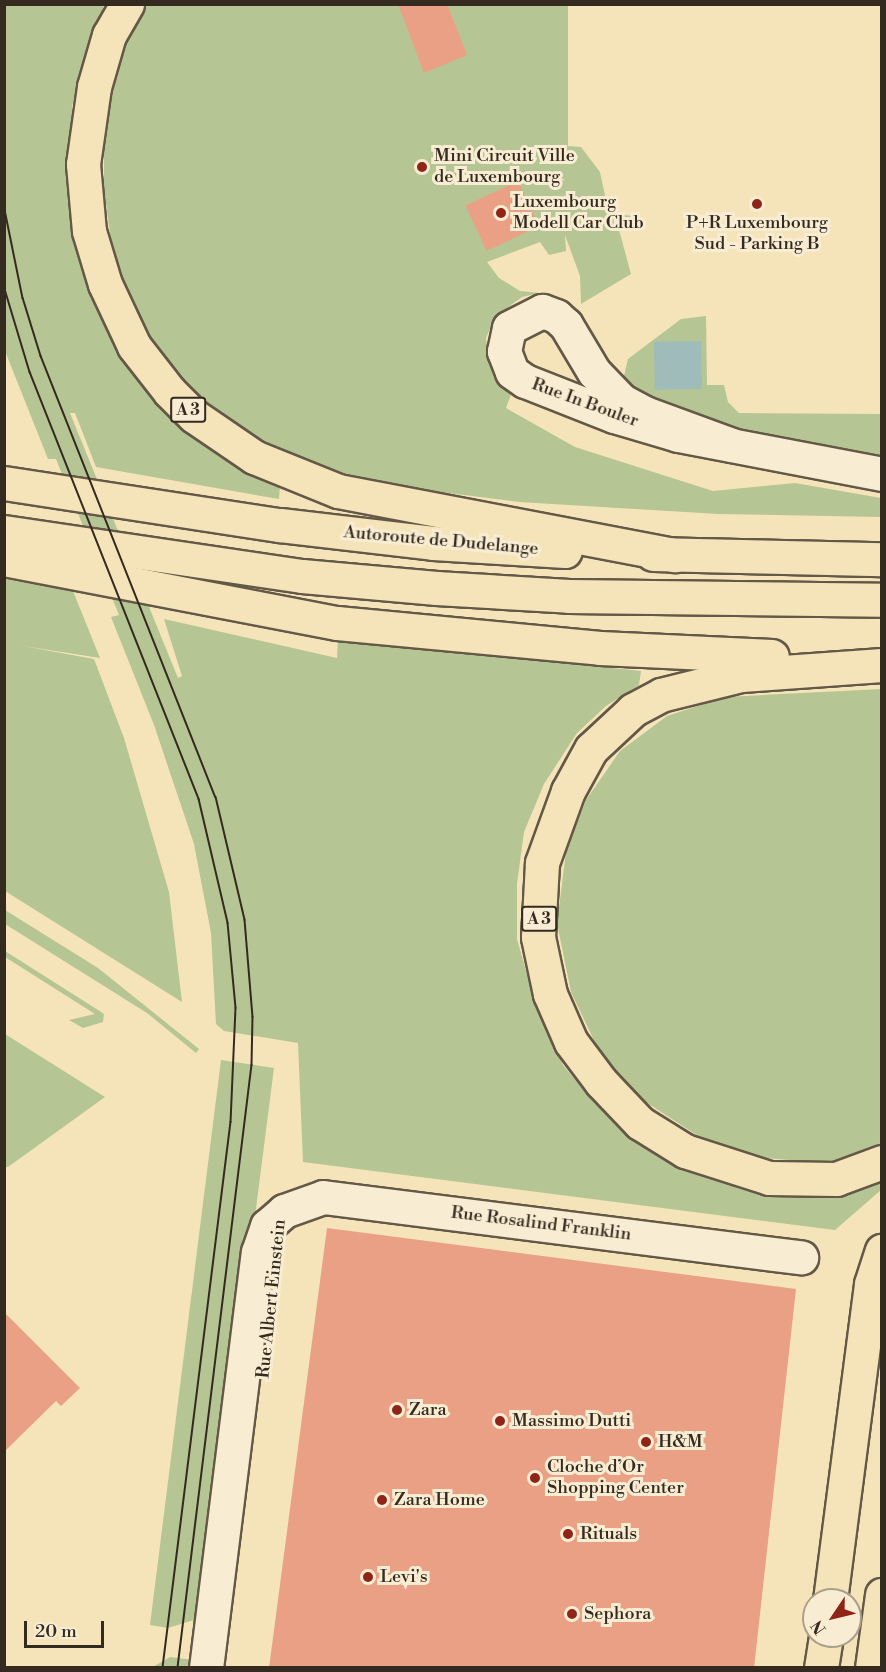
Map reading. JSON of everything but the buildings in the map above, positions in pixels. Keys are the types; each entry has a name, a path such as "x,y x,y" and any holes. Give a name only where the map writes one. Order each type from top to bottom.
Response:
{"main road":[{"name":"A 3","path":"127,4 108,35 94,87 83,164 89,231 105,284 134,346 169,391 194,416 254,457 338,491 675,555"},
{"name":"Autoroute de Dudelange","path":"4,483 268,524 433,543 675,555 882,559"},
{"path":"4,532 302,576 436,588 569,596 882,600"},
{"name":"A 3","path":"4,559 337,623 600,648 882,663"},
{"name":"A 3","path":"882,663 741,675 661,694 633,710 591,749 568,791 542,862 538,937 550,994 571,1042 601,1082 640,1123 685,1151 769,1178 836,1179 882,1162"},
{"path":"832,1588 871,1284 882,1251"},
{"path":"872,1668 882,1595"},
{"path":"822,1668 824,1648"}],"street":[{"name":"Rue In Bouler","path":"732,444 645,413 622,400 594,372 556,316 542,311 509,328 506,362 525,381 625,419 678,435 882,474"},
{"name":"Rue Rosalind Franklin","path":"284,1211 323,1197 801,1257"},
{"name":"Rue Albert Einstein","path":"206,1668 258,1252 267,1226 284,1211"},
{"name":"Rue Albert Einstein","path":"227,1668 284,1211"}],"green space":[{"path":"4,5 104,5 72,106 71,183 79,254 99,311 126,361 280,485 279,499 96,467 75,413 70,413 178,678 182,676 164,619 337,658 338,639 641,671 639,685 606,706 577,733 544,784 524,832 517,884 517,939 535,1003 563,1065 586,1093 629,1134 671,1159 881,1176 881,1190 835,1230 303,1162 298,1043 224,1031 216,1024 211,933 194,844 154,725 111,617 119,615 56,459 48,459 5,351"},
{"path":"140,5 568,5 568,146 581,147 600,172 609,214 636,216 637,220 618,226 631,274 581,304 580,276 565,235 566,251 549,255 540,242 487,262 499,278 520,291 539,293 522,297 495,317 486,338 489,361 497,377 513,389 506,408 575,447 713,491 795,483 881,498 881,517 718,514 519,502 400,487 340,472 267,444 229,420 185,383 149,337 123,285 111,241 104,189 104,135 115,72"},
{"path":"706,316 707,385 724,385 728,402 739,413 881,414 881,460 740,433 633,397 624,376 628,359 681,319"},
{"path":"4,579 73,591 100,658 23,646 94,659 124,738 169,892 182,1002 5,891"},
{"path":"881,689 881,1143 859,1155 824,1163 754,1157 712,1145 638,1097 600,1053 571,992 557,923 566,852 586,800 620,751 667,716 725,697"},
{"path":"5,910 98,968 199,1049 196,1053 147,1013 5,924"},
{"path":"5,951 104,1014 103,1022 83,1028 69,1020 95,1014 5,957"},
{"path":"5,1034 105,1097 8,1167 4,1167"},
{"path":"221,1060 274,1068 205,1606 194,1620 168,1628 150,1625"},
{"path":"170,1657 193,1660 197,1667 151,1668"}],"water":[{"path":"701,341 702,389 655,390 654,342"}],"tram line":[{"path":"4,205 23,298 41,356 216,797 245,920 253,1017 252,1065 178,1668"},
{"path":"4,286 30,372 199,799 228,923 236,1008 231,1122 163,1668"}],"place":[{"name":"Mini Circuit Ville de Luxembourg","path":"422,167"},
{"name":"P+R Luxembourg Sud - Parking B","path":"757,204"},
{"name":"Luxembourg Modell Car Club","path":"501,213"},
{"name":"Zara","path":"397,1410"},
{"name":"Massimo Dutti","path":"500,1421"},
{"name":"H&M","path":"646,1442"},
{"name":"Cloche d’Or Shopping Center","path":"535,1478"},
{"name":"Zara Home","path":"382,1500"},
{"name":"Rituals","path":"568,1534"},
{"name":"Levi's","path":"368,1577"},
{"name":"Sephora","path":"572,1614"}]}
